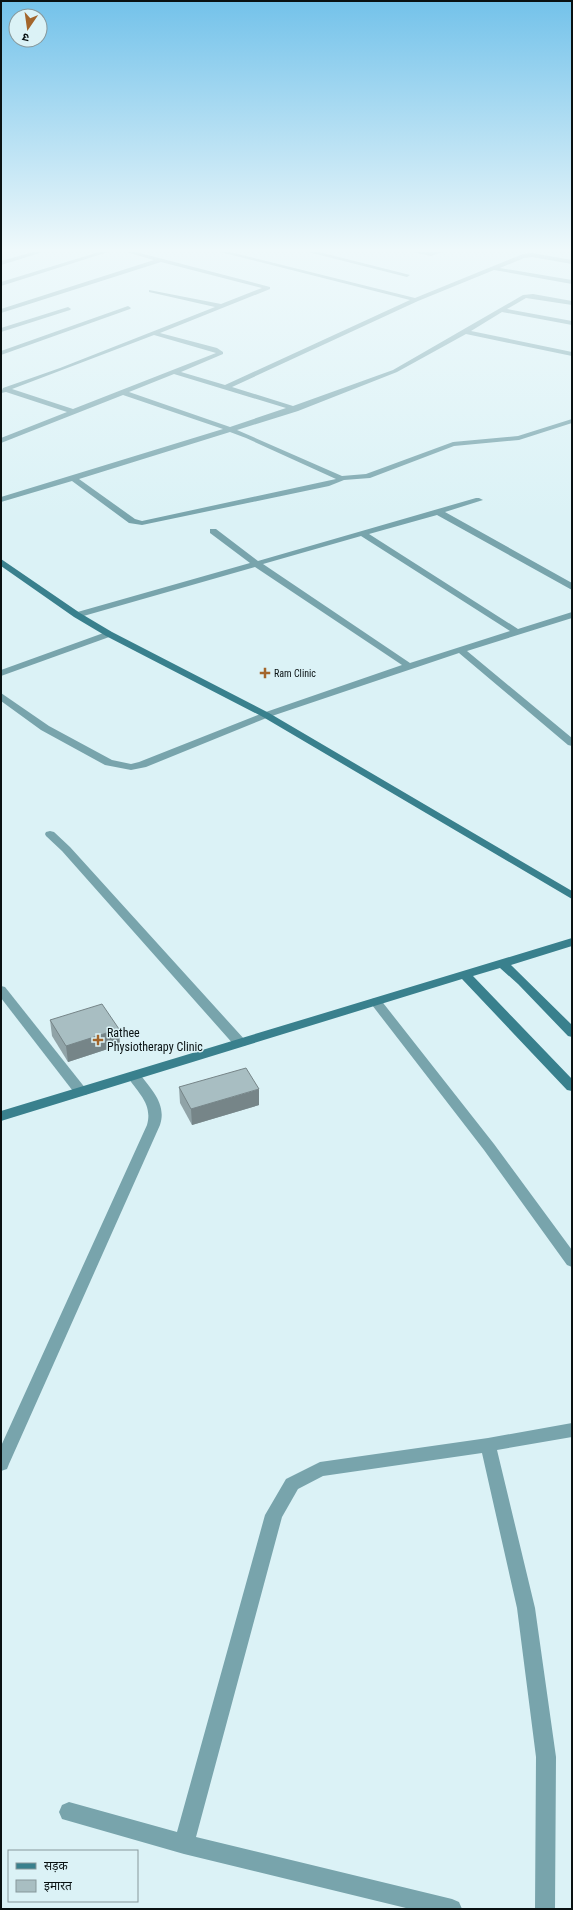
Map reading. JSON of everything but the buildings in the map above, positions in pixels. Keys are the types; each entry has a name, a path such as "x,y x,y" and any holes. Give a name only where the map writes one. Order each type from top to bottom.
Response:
{"street":[{"path":"1,353 34,341"},
{"path":"3,390 133,341"},
{"path":"1,441 175,372 221,352 185,341"},
{"path":"227,387 327,341"},
{"path":"1,500 295,409 395,371 449,341"},
{"path":"509,341 572,354"},
{"path":"175,372 295,409"},
{"path":"3,390 74,412"},
{"path":"122,392 262,441 337,475 340,478"},
{"path":"74,478 132,521 142,523 329,484 337,482 340,478 367,476 453,444 519,438 572,420"},
{"path":"77,615 479,500"},
{"path":"438,512 572,587"},
{"path":"213,531 257,564 410,666"},
{"path":"361,533 516,632"},
{"path":"1,562 77,615 109,634 266,715 572,896"},
{"path":"1,696 45,728 73,745 108,762 131,767 142,765 266,715 410,666 572,615"},
{"path":"562,618 572,625"},
{"path":"1,673 109,634"},
{"path":"460,650 572,743"},
{"path":"50,834 66,849 240,1044"},
{"path":"1,1116 466,976 572,942"},
{"path":"503,964 522,980 572,1033"},
{"path":"466,976 572,1087"},
{"path":"1,990 81,1092"},
{"path":"376,1002 489,1147 572,1261"},
{"path":"1,1464 148,1143 156,1117 156,1110 153,1103 134,1076"},
{"path":"184,1844 274,1516 292,1484 320,1469 488,1445 572,1430"},
{"path":"488,1445 526,1608 546,1757 545,1909"},
{"path":"69,1812 184,1844 452,1909"}],"place":[{"name":"Ram Clinic","path":"265,673"},
{"name":"Rathee Physiotherapy Clinic","path":"98,1040"}]}
